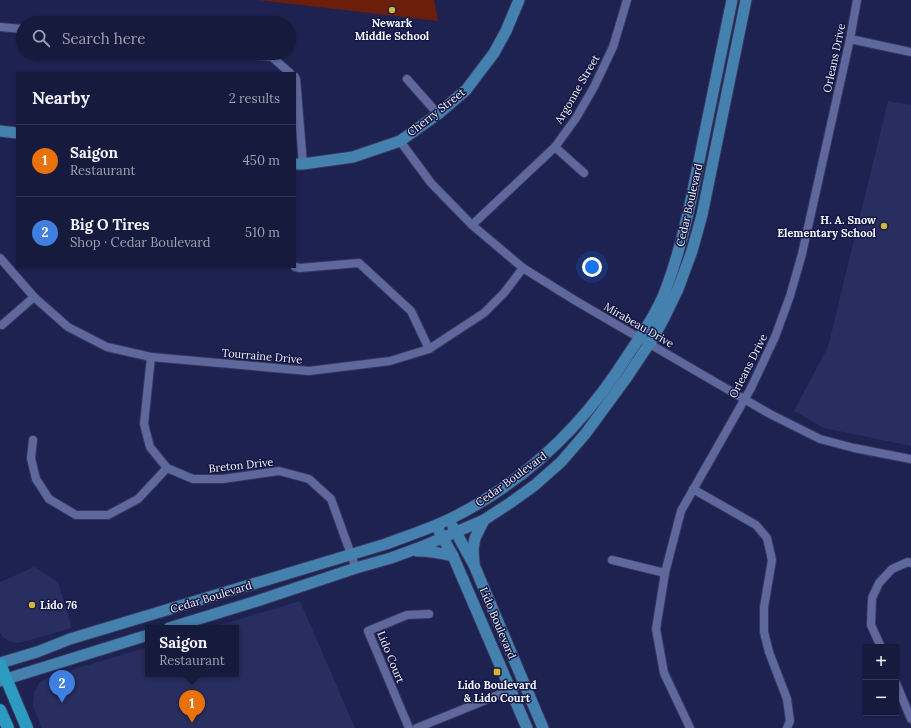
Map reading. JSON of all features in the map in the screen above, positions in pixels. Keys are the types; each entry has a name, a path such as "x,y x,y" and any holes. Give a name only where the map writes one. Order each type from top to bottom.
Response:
{"main road":[{"path":"0,664 3,680 27,728"},
{"path":"0,710 8,728"}],"street":[{"name":"Cherry Street","path":"299,164 353,157 400,141 438,114 466,90 494,53 506,31 519,0"},
{"name":"Argonne Street","path":"472,225 555,147 576,118 597,81 613,47 626,0"},
{"name":"Cedar Boulevard","path":"0,664 70,639 386,544 436,525 473,506 498,490 524,472 550,450 575,426 618,371 656,312 662,298 679,249 688,214 732,0"},
{"name":"Cedar Boulevard","path":"179,625 391,558 443,538 484,520 510,503 561,462 586,433 650,344 678,289 692,251 702,215 746,0"},
{"name":"Orleans Drive","path":"690,728 664,673 656,629 665,573 681,511 744,400 775,337 790,296 802,254 850,39 857,0"},
{"path":"0,26 16,28"},
{"path":"850,39 911,52"},
{"path":"275,60 289,72"},
{"path":"296,79 299,164"},
{"path":"407,79 438,114"},
{"path":"0,130 16,133"},
{"name":"Mirabeau Drive","path":"400,141 431,183 472,225 523,268 576,301 744,400 820,439 854,448 911,459"},
{"path":"555,147 584,173"},
{"name":"Tourraine Drive","path":"0,258 34,297 68,327 107,347 151,358 309,371 390,361 429,349 484,313 504,293 523,268"},
{"path":"296,267 359,263 411,312 429,349"},
{"path":"2,325 34,297"},
{"name":"Breton Drive","path":"151,358 144,424 150,447 168,468 193,479 222,479 279,471 309,480 331,499 356,568"},
{"path":"33,440 31,458 36,479 50,498 76,515 108,515 138,499 168,468"},
{"path":"693,489 756,525 768,538 772,560 764,607 764,632 769,652 787,699 790,721 787,728"},
{"name":"Lido Boulevard","path":"449,519 474,565 543,728"},
{"path":"474,565 472,549 475,538 484,520"},
{"name":"Lido Boulevard","path":"436,525 453,556 527,728"},
{"path":"411,551 427,551 453,556"},
{"path":"612,560 665,573"},
{"path":"880,644 871,625 872,598 879,583 892,569 908,562 911,563"},
{"name":"Lido Court","path":"409,728 368,631 407,615 429,614"},
{"path":"3,680 145,636"},
{"path":"417,728 524,683"},
{"path":"899,690 911,719"}],"shaded area":[{"name":"Newark Middle School","path":"258,0 434,0 438,21"},
{"name":"H. A. Snow Elementary School","path":"888,101 911,105 911,446 824,428 794,411 828,347"},
{"name":"Lido 76","path":"34,567 58,582 72,628 23,642 17,643 9,641 3,637 0,632 0,582"},
{"path":"300,601 355,728 42,728 33,707 34,692 40,682 51,676 145,648 145,677 239,677 239,625 220,625"}],"place":[{"name":"Newark Middle School","path":"392,10"},
{"name":"H. A. Snow Elementary School","path":"884,226"},
{"name":"Lido 76","path":"32,605"},
{"name":"Lido Boulevard & Lido Court","path":"497,672"},
{"name":"Big O Tires","path":"62,703"},
{"name":"Saigon","path":"192,723"}]}
